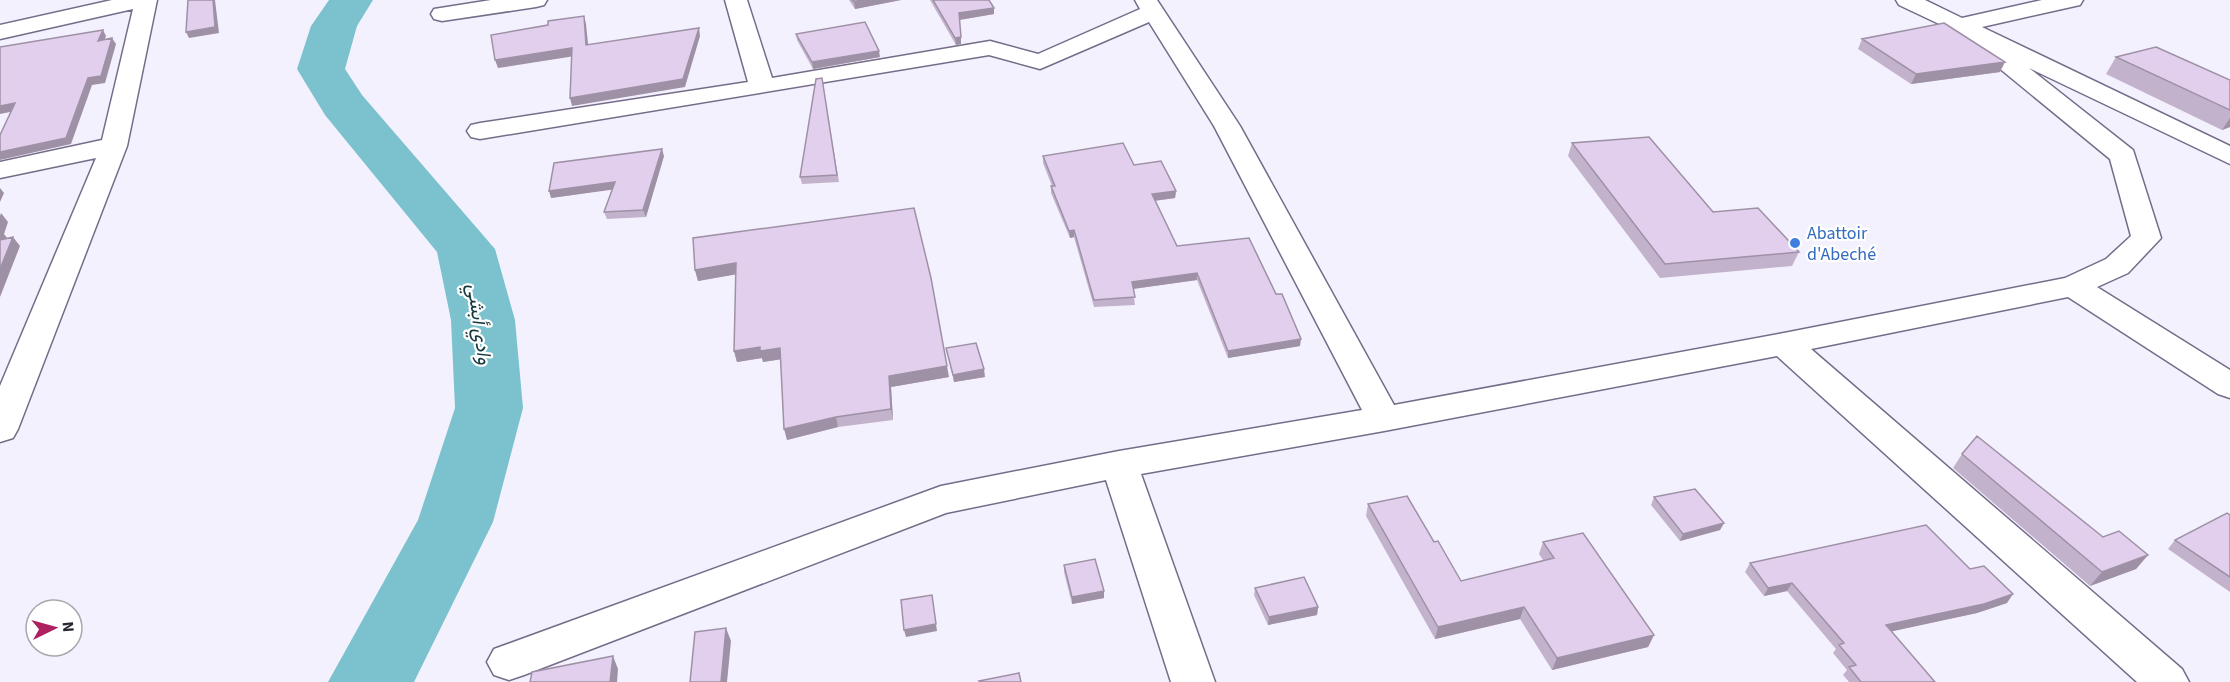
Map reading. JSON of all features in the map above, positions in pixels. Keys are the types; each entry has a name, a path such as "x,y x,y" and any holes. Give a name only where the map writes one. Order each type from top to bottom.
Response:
{"street":[{"path":"0,33 144,0 114,146 14,362 0,429"},
{"path":"442,14 536,0"},
{"path":"736,0 762,87"},
{"path":"1907,0 2230,156"},
{"path":"1960,25 2072,0"},
{"path":"480,131 762,87 990,48 1040,62 1150,6 1227,126 1384,419"},
{"path":"509,662 941,500 1119,464 1384,419 1784,344 2073,286 2117,266 2146,238 2123,156 1960,25"},
{"path":"0,170 114,146"},
{"path":"2073,286 2230,386"},
{"path":"1784,344 2167,682"},
{"path":"1119,464 1193,682"}],"building":[{"path":"188,0 213,0 215,27 186,32"},
{"path":"933,0 989,0 994,8 959,13 961,37 955,38"},
{"path":"584,16 586,45 699,28 683,79 570,98 572,48 495,60 491,35 548,25 548,21"},
{"path":"865,22 879,51 812,62 796,34"},
{"path":"1944,23 2005,62 1916,74 1862,39"},
{"path":"103,30 98,41 112,38 101,76 88,78 66,138 0,152 0,135 15,103 0,106 0,47"},
{"path":"2156,47 2230,80 2230,110 2116,57"},
{"path":"822,78 837,175 800,177 816,79"},
{"path":"1649,137 1713,212 1758,208 1799,252 1665,264 1572,143"},
{"path":"1123,143 1134,165 1161,161 1176,191 1152,194 1177,246 1249,238 1276,294 1282,294 1301,339 1228,351 1197,273 1132,282 1135,297 1094,300 1074,230 1069,231 1051,186 1055,186 1043,156"},
{"path":"662,149 643,210 604,212 615,182 549,191 554,163"},
{"path":"914,208 931,278 947,366 889,376 891,409 836,417 784,429 780,348 760,351 760,347 734,351 736,263 695,270 693,238"},
{"path":"13,237 0,269 0,240"},
{"path":"976,343 984,369 953,375 946,348"},
{"path":"1977,436 2103,537 2119,531 2148,555 2102,572 1962,454"},
{"path":"1695,489 1724,523 1683,534 1654,497"},
{"path":"1407,496 1434,542 1438,541 1461,581 1554,558 1543,542 1583,533 1654,635 1557,658 1524,607 1438,627 1368,504"},
{"path":"2227,513 2230,515 2230,577 2175,540"},
{"path":"1926,525 1970,569 1984,566 2013,594 1984,604 1886,625 1935,682 1861,682 1849,667 1856,665 1839,645 1844,643 1792,583 1768,588 1750,563"},
{"path":"1095,559 1104,591 1072,597 1064,565"},
{"path":"1304,577 1318,607 1269,617 1255,588"},
{"path":"932,595 936,624 904,630 901,600"},
{"path":"726,628 721,682 690,682 695,632"},
{"path":"613,656 610,682 530,682 532,672"},
{"path":"1019,673 1021,682 979,681"}],"waterway":[{"name":"وادي أبشي","path":"351,0 334,26 321,69 343,104 466,249 483,320 489,408 455,522 371,682"}],"place":[{"name":"Abattoir d'Abeché","path":"1795,243"}]}
